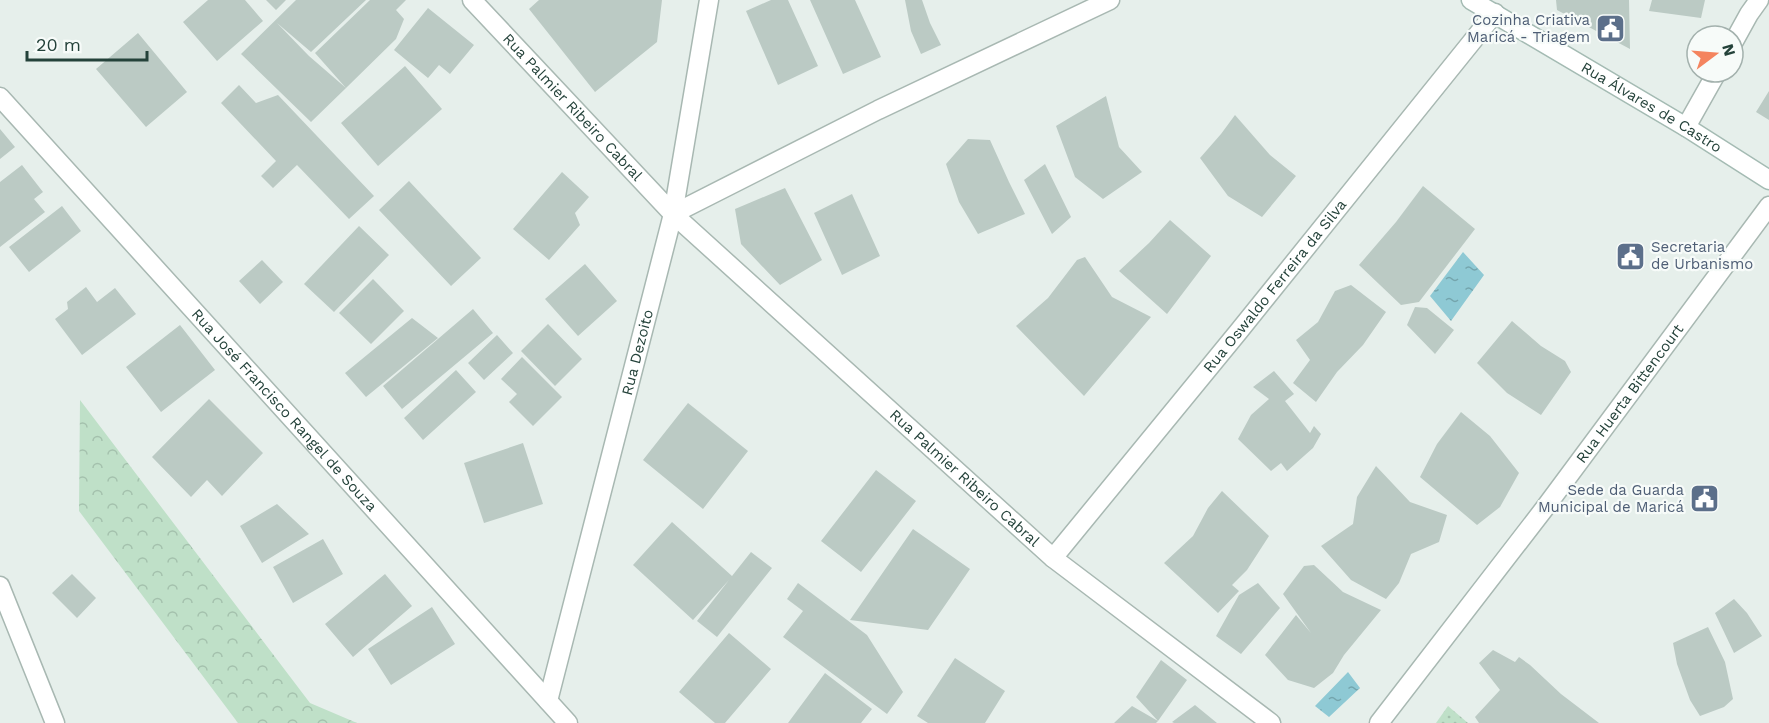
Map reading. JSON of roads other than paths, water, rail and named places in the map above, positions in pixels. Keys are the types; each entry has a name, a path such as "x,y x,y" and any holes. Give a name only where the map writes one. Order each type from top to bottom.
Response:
{"street":[{"name":"Rua Palmier Ribeiro Cabral","path":"472,0 673,214 1053,558 1271,723"},
{"name":"Rua Dezoito","path":"548,701 673,214 710,0"},
{"path":"673,214 878,110 1110,0"},
{"name":"Rua Álvares de Castro","path":"1471,0 1686,127 1769,180"},
{"path":"1742,24 1752,5"},
{"name":"Rua Oswaldo Ferreira da Silva","path":"1053,558 1495,13"},
{"path":"1686,127 1710,84"},
{"name":"Rua José Francisco Rangel de Souza","path":"0,97 568,723"},
{"name":"Rua Huerta Bittencourt","path":"1378,723 1544,510 1769,206"},
{"path":"0,586 55,723"}],"water":[{"path":"1463,252 1484,275 1451,321 1430,296"},
{"path":"1348,672 1360,688 1329,717 1315,706"}],"place":[{"name":"Cozinha Criativa Maricá - Triagem","path":"1611,29"},
{"name":"Secretaria de Urbanismo","path":"1630,256"},
{"name":"Sede da Guarda Municipal de Maricá","path":"1705,499"}]}
